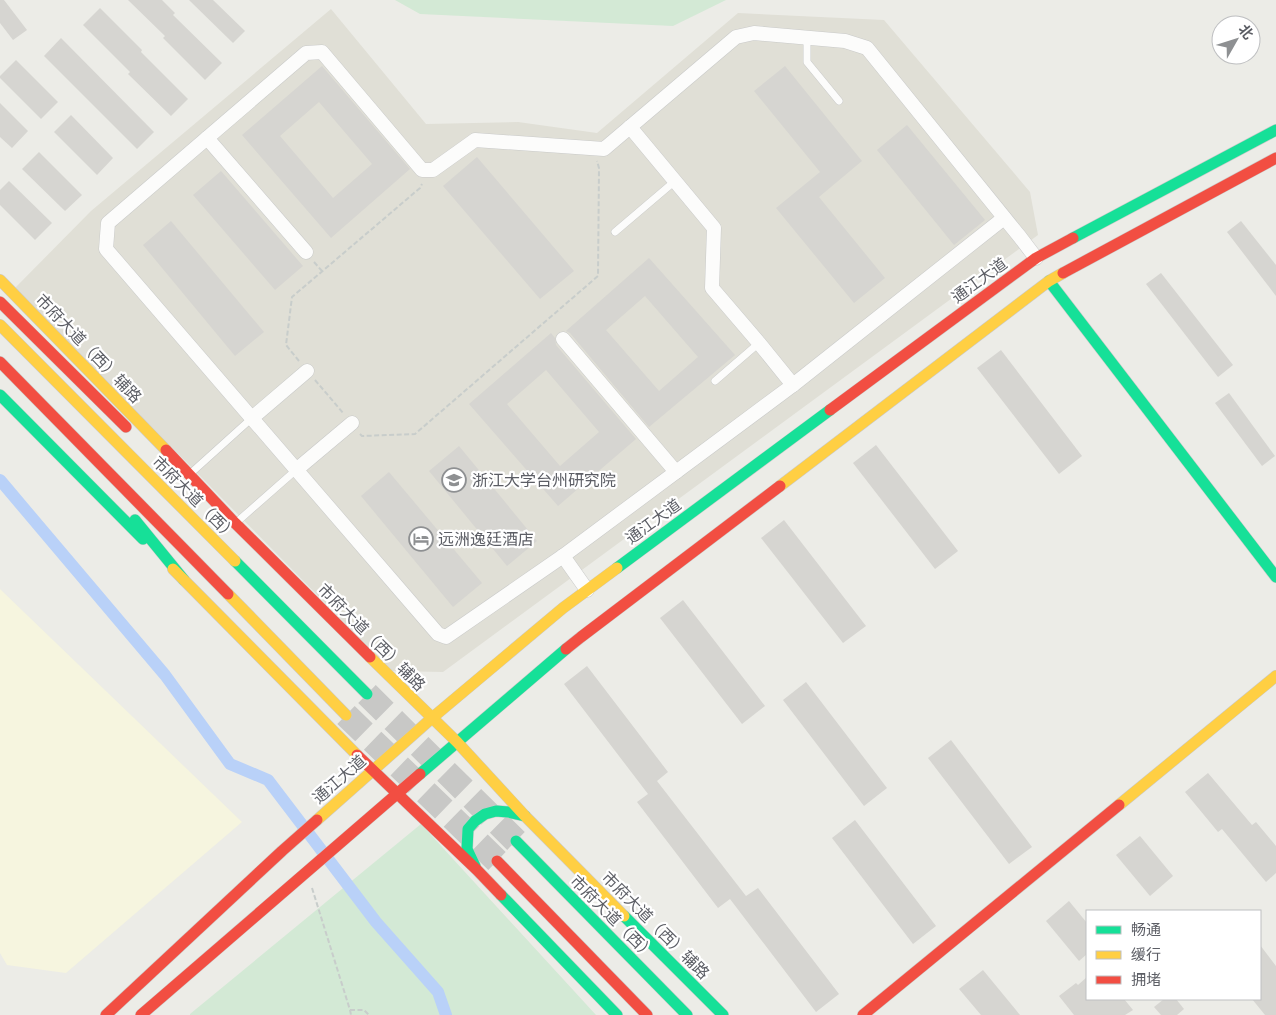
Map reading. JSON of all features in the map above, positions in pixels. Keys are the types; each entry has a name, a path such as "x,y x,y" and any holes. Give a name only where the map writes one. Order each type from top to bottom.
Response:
{"main road":[{"name":"通江大道","path":"106,1014 355,786 432,718 563,608 1036,258 1276,130"},
{"path":"141,1015 581,637 1049,282 1276,158"},
{"name":"市府大道（西）辅路","path":"0,280 236,523 457,742 525,816 724,1015"},
{"path":"1049,282 1276,577"},
{"path":"0,302 129,431 188,473"},
{"name":"市府大道（西）","path":"0,325 367,694"},
{"path":"0,362 346,715"},
{"path":"0,396 373,771 476,870 618,1015"},
{"path":"37,400 184,580"},
{"path":"155,466 208,534"},
{"path":"863,1015 1276,676"},
{"path":"476,870 467,850 468,829 480,816 488,813 502,811 525,816"},
{"path":"301,834 313,830 323,835 328,846 321,859"},
{"name":"市府大道（西）","path":"516,841 687,1015"},
{"path":"497,861 647,1015"}],"street":[{"path":"1004,218 794,385 563,556 446,637 438,634 106,249 108,223 306,53 322,52 422,170 433,170 475,140 604,149 736,37 754,33 845,41 867,48 1004,218 1036,258"},
{"path":"630,127 714,228 712,288 794,385"},
{"path":"207,138 306,252"},
{"path":"563,339 676,472"},
{"path":"252,418 308,372"},
{"path":"296,470 352,423"},
{"path":"563,556 587,590"}],"lane":[{"path":"807,38 807,62 839,101"},
{"path":"614,232 675,181"},
{"path":"715,381 759,342"},
{"path":"188,473 252,418"},
{"path":"236,523 296,470"}],"path":[{"path":"428,170 420,188 292,297 286,345 362,436 415,434 598,276 598,168 595,148"},
{"path":"307,871 351,1015"},
{"path":"350,1010 364,1010 369,1015"}],"shaded area":[{"path":"395,0 726,0 673,26 420,14"},
{"name":"浙江大学台州研究院","path":"331,9 426,124 518,122 597,133 738,13 884,20 1030,192 1038,235 443,672 392,671 15,288 91,211"},
{"path":"0,589 242,822 66,973 7,965 0,953"},
{"path":"421,824 596,1015 190,1015 190,1014"}],"building":[{"path":"0,0 4,0 27,30 13,40 0,23"},
{"path":"128,0 162,0 175,13 173,15 222,63 205,80 163,38 165,36"},
{"path":"189,0 213,0 245,31 233,43"},
{"path":"100,8 188,99 171,116 128,74 130,72 83,25"},
{"path":"61,38 154,132 137,149 44,56"},
{"path":"16,60 58,102 41,119 0,78"},
{"path":"322,66 410,169 331,238 242,135","holes":["319,102 372,164 333,198 280,136"]},
{"path":"785,66 862,161 819,197 885,278 854,303 776,208 820,172 754,91"},
{"path":"0,103 28,131 12,148 0,137"},
{"path":"71,115 113,158 97,175 54,132"},
{"path":"907,125 985,220 954,245 877,150"},
{"path":"39,152 82,195 65,211 22,169"},
{"path":"477,157 574,271 540,299 443,186"},
{"path":"221,171 303,266 275,290 193,195"},
{"path":"9,181 52,223 35,240 0,205 0,190"},
{"path":"171,221 264,332 235,356 143,245"},
{"path":"1241,221 1276,265 1276,296 1227,232"},
{"path":"649,258 735,355 649,427 570,333 566,331","holes":["645,296 698,357 659,391 606,330"]},
{"path":"1161,273 1233,365 1218,377 1146,284"},
{"path":"551,333 555,338 556,345 636,439 558,506 469,404","holes":["546,370 599,432 560,466 507,404"]},
{"path":"1001,350 1082,456 1059,474 977,368"},
{"path":"1229,393 1275,456 1262,466 1215,403"},
{"path":"876,445 958,551 935,569 853,463"},
{"path":"459,446 537,541 507,566 429,471"},
{"name":"远洲逸廷酒店","path":"389,472 482,583 453,607 361,496"},
{"path":"784,520 866,626 843,643 761,538"},
{"path":"683,600 765,706 742,724 660,618"},
{"path":"587,666 668,772 657,781 746,896 758,888 839,994 816,1012 730,899 718,908 637,802 648,794 564,684"},
{"path":"806,682 887,788 864,806 783,700"},
{"path":"951,740 1032,847 1009,864 928,758"},
{"path":"1208,773 1252,825 1256,822 1276,846 1276,873 1266,882 1222,829 1218,832 1185,792"},
{"path":"855,820 936,926 913,944 832,838"},
{"path":"1140,836 1173,876 1150,896 1116,855"},
{"path":"1069,901 1086,922 1086,955 1079,961 1046,921"},
{"path":"1261,946 1276,966 1276,1015 1265,1015 1253,1000 1261,1000"},
{"path":"983,970 1020,1015 981,1015 959,989"},
{"path":"1086,978 1086,1000 1125,1000 1133,1010 1125,1015 1074,1015 1059,996 1076,983 1078,985"},
{"path":"1163,1000 1177,1000 1184,1009 1177,1015 1161,1015 1154,1007"}],"waterway":[{"path":"0,480 165,675 230,764 268,780 376,922 438,992 446,1015"}],"tunnel":[{"path":"367,694 516,841"},
{"path":"346,715 497,861"}],"traffic: fast":[{"path":"1073,238 1276,130"},
{"path":"1049,281 1276,577"},
{"path":"0,395 143,539"},
{"path":"617,568 830,410"},
{"path":"135,520 184,580"},
{"path":"235,561 367,694"},
{"path":"420,774 566,649"},
{"path":"475,866 467,849 468,829 475,821 485,814 496,811 525,816"},
{"path":"516,841 687,1015"},
{"path":"501,895 617,1015"},
{"path":"624,916 723,1015"}],"traffic: slow":[{"path":"780,486 1049,281 1063,273"},
{"path":"0,280 166,450"},
{"path":"0,325 235,561"},
{"path":"317,820 432,718 563,608 617,568"},
{"path":"173,569 357,755"},
{"path":"228,594 346,715"},
{"path":"370,657 457,742 525,816 624,916"},
{"path":"1119,805 1276,676"}],"traffic: jam":[{"path":"1063,273 1276,158"},
{"path":"830,410 1036,258 1073,238"},
{"path":"0,302 126,427"},
{"path":"0,362 228,594"},
{"path":"166,450 235,523 370,657"},
{"path":"566,649 780,486"},
{"path":"357,755 501,895"},
{"path":"141,1015 420,774"},
{"path":"863,1015 1119,805"},
{"path":"106,1015 317,820"},
{"path":"497,861 647,1015"}],"place":[{"name":"浙江大学台州研究院","path":"454,480"},
{"name":"远洲逸廷酒店","path":"421,539"}]}
